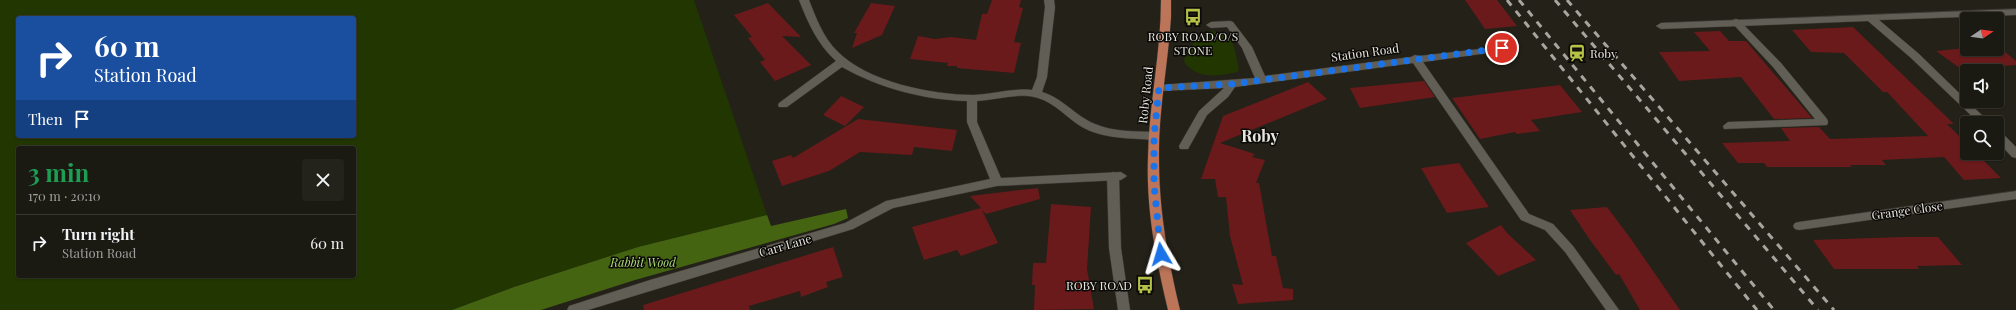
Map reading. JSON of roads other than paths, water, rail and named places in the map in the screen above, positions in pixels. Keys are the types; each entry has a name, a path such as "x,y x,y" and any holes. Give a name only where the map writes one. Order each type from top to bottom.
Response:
{"main road":[{"name":"Roby Road","path":"1166,0 1154,136 1154,198 1161,254 1174,310"}],"street":[{"path":"804,0 815,29 833,54 842,62 877,79 906,90 937,96 972,98 1036,93 1049,97 1091,127 1111,132 1154,136"},
{"path":"1036,93 1042,77 1050,7 1049,0"},
{"path":"1661,26 2016,12"},
{"path":"1871,18 1916,56 1977,116"},
{"path":"1728,126 1823,122 1777,65 1736,22"},
{"path":"1211,26 1230,24 1247,47 1261,79"},
{"name":"Station Road","path":"1159,88 1232,84 1416,58 1502,48"},
{"path":"1416,58 1525,217 1549,227 1569,248 1613,310"},
{"path":"783,105 842,62"},
{"path":"1184,146 1203,113 1224,95 1232,84"},
{"path":"972,98 972,122 997,182"},
{"path":"2004,142 2016,154"},
{"name":"Carr Lane","path":"573,310 650,285 848,226 890,204 997,182 1117,176 1115,248 1124,310"},
{"name":"Grange Close","path":"1799,226 2016,194"}],"railway":[{"path":"1507,0 1757,310"},
{"path":"1519,0 1774,310"},
{"path":"1555,0 1818,310"},
{"path":"1567,0 1834,310"}],"place":[{"name":"ROBY ROAD/O/S STONE","path":"1193,17"},
{"name":"Roby","path":"1577,53"},
{"name":"ROBY ROAD","path":"1145,285"}],"district":[{"name":"Roby","path":"1260,135"}],"park label":[{"name":"Rabbit Wood","path":"643,262"}]}
